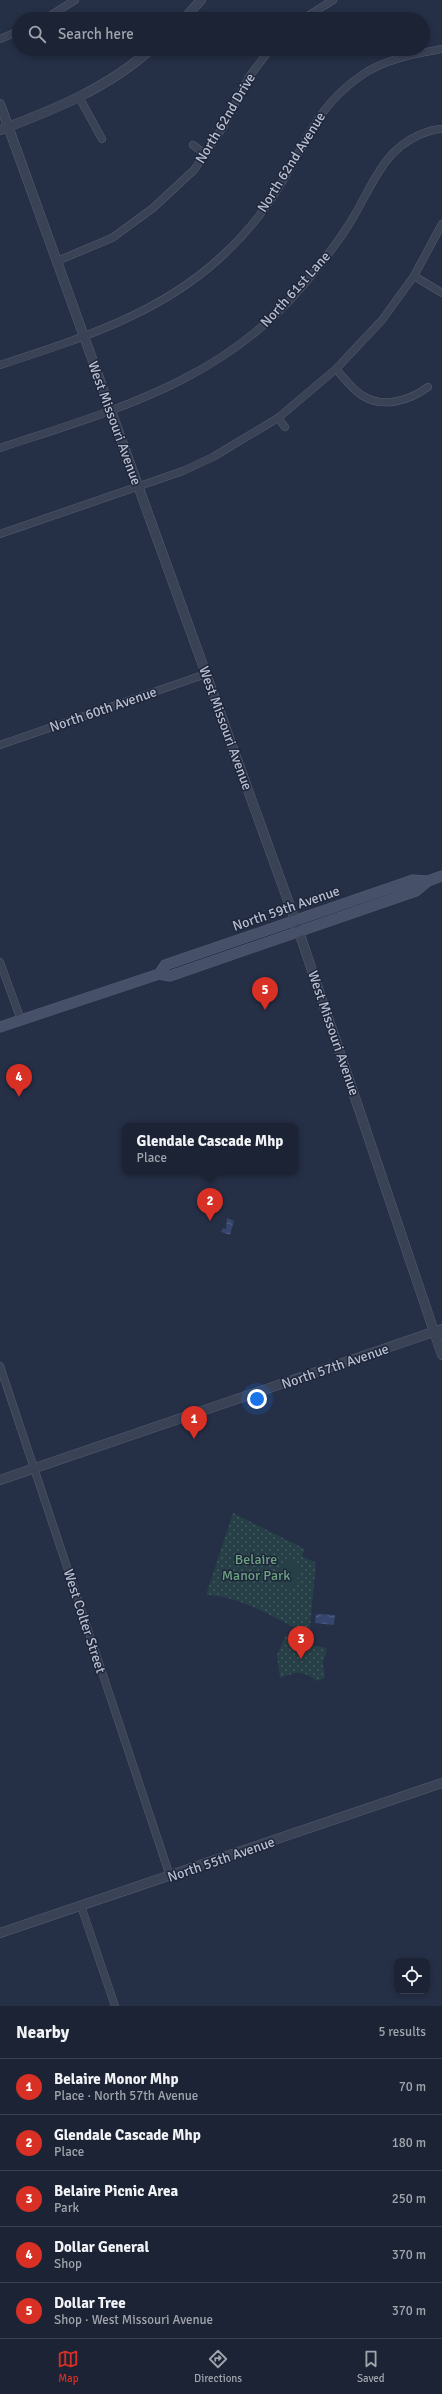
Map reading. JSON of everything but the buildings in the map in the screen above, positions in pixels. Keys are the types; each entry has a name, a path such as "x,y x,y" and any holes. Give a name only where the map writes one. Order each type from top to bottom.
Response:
{"main road":[{"name":"North 59th Avenue","path":"0,1027 158,974 170,976 299,932 416,891 428,881 442,876"},
{"name":"North 59th Avenue","path":"158,974 165,965 295,920 413,880 428,881"}],"street":[{"path":"56,12 75,0"},
{"path":"190,12 201,0"},
{"path":"314,12 333,0"},
{"path":"0,39 12,34"},
{"name":"North 62nd Avenue","path":"430,52 442,49"},
{"path":"4,128 79,97 119,74 142,56"},
{"name":"North 62nd Drive","path":"57,261 112,238 132,225 194,170 222,127 250,77 265,56"},
{"name":"North 62nd Avenue","path":"0,365 84,336 116,323 148,308 186,284 221,257 255,219 281,184 318,117 332,99 363,74 401,58 410,56"},
{"path":"79,97 102,139"},
{"name":"West Missouri Avenue","path":"0,104 4,128 57,261 295,920 438,1330 442,1356"},
{"name":"North 61st Lane","path":"0,448 110,411 191,377 226,355 265,326 305,283 354,216 386,159 408,140 442,129"},
{"path":"193,145 205,154"},
{"path":"0,534 138,487 213,457 278,418 336,369 382,320 414,276 442,224"},
{"path":"414,276 442,293"},
{"path":"336,369 362,396 375,401 387,403 401,400 416,396 428,388"},
{"path":"278,418 285,427"},
{"name":"North 60th Avenue","path":"0,745 206,674"},
{"path":"0,962 21,1020"},
{"name":"North 57th Avenue","path":"0,1480 438,1330"},
{"name":"West Colter Street","path":"0,1366 170,1876"},
{"name":"North 55th Avenue","path":"0,1933 442,1783"},
{"path":"81,1906 115,2006"}],"green space":[{"name":"Belaire Manor Park","path":"233,1513 305,1549 302,1556 316,1563 310,1627 301,1631 267,1613 243,1603 219,1596 206,1595"},
{"path":"286,1559 303,1568 292,1590 275,1581"},
{"path":"286,1635 305,1644 327,1648 323,1663 325,1678 317,1681 303,1673 295,1673 280,1678 277,1655"}],"water":[{"path":"227,1218 234,1221 230,1235 221,1232 223,1228 226,1229"},
{"path":"316,1614 335,1615 334,1625 315,1623"}],"place":[{"name":"Dollar Tree","path":"265,1010"},
{"name":"Dollar General","path":"19,1097"},
{"name":"Glendale Cascade Mhp","path":"210,1221"},
{"name":"Belaire Monor Mhp","path":"194,1439"},
{"name":"Belaire Picnic Area","path":"301,1659"}]}
